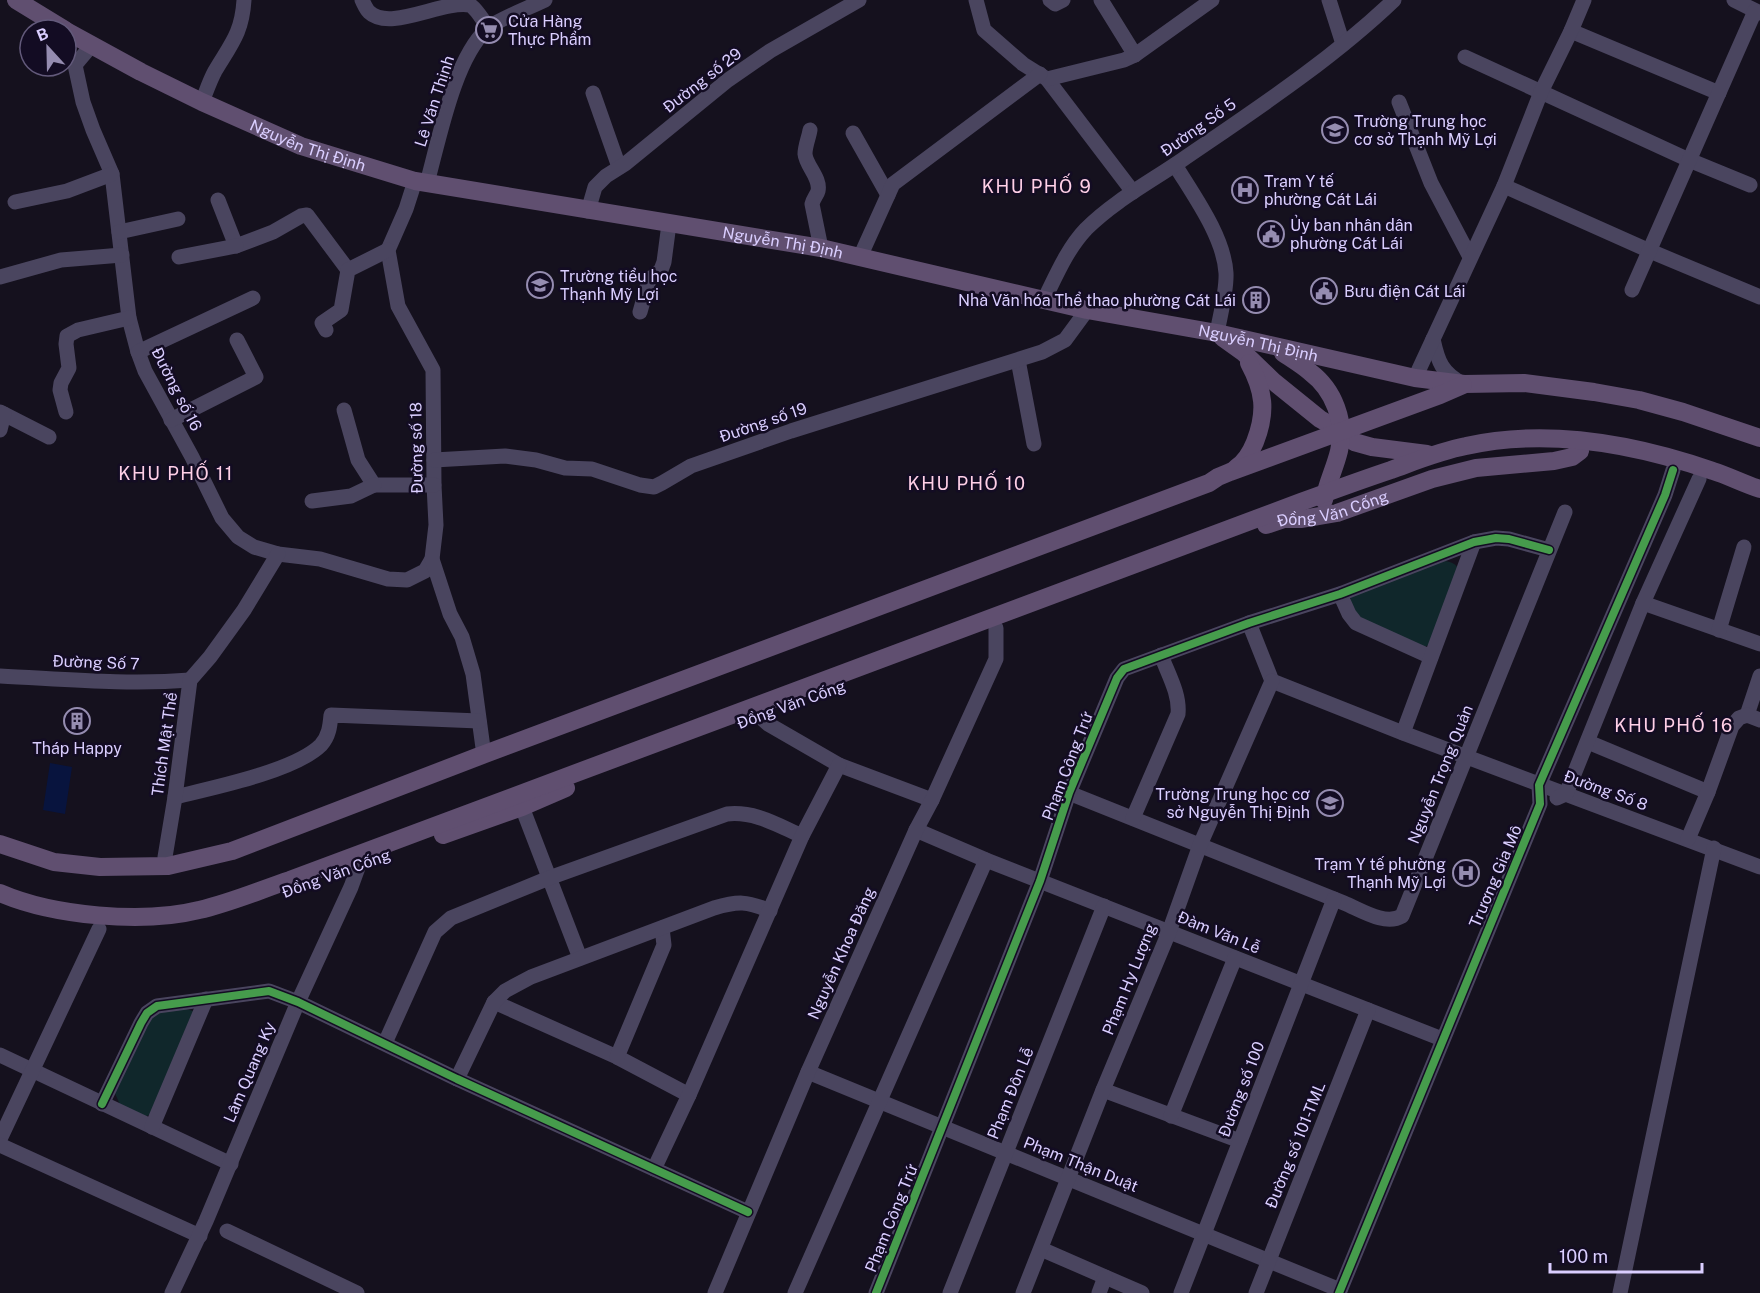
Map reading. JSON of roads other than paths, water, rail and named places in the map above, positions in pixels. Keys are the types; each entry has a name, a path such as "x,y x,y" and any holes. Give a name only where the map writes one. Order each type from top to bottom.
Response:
{"main road":[{"name":"Nguyễn Thị Định","path":"16,0 45,18"},
{"name":"Nguyễn Thị Định","path":"78,38 202,102 301,146 421,182 821,248 1087,310 1217,333 1415,378 1464,384 1524,384 1594,392 1638,400 1683,412 1760,438"},
{"path":"1217,333 1244,353 1320,419 1341,431 1354,442 1372,447 1435,454 1453,460 1508,451 1614,445 1705,473 1752,494"},
{"path":"1274,347 1311,372 1334,400 1339,415 1340,449 1330,475 1320,516"},
{"path":"0,833 64,852 116,858 165,857 200,851 247,838 483,748 1209,483 1243,463 1252,448 1263,419 1260,387 1244,353"},
{"name":"Nguyễn Thị Định","path":"1524,384 1553,378 1590,381 1695,404 1760,428"},
{"path":"1224,475 1464,384"},
{"name":"Nguyễn Thị Định","path":"1683,412 1760,450"},
{"name":"Đồng Văn Cống","path":"0,907 45,919 99,928 184,922 231,910 358,859 1255,523 1337,513 1432,479 1476,468 1554,461 1572,457 1581,446"},
{"name":"Đồng Văn Cống","path":"0,893 17,901 96,917 175,915 219,904 522,807 754,711 996,628 1255,523 1301,502 1435,454"},
{"path":"1705,473 1760,476"},
{"path":"1705,473 1752,494"},
{"path":"1301,502 1330,475"},
{"path":"1284,519 1309,510 1325,493"},
{"path":"0,844 54,862 100,867 168,867 232,851 819,625"}],"street":[{"path":"202,102 214,72 228,53 238,33 244,0"},
{"path":"362,0 372,15 383,18 409,13 439,3 464,4 470,6 488,27"},
{"name":"Lê Văn Thịnh","path":"421,182 460,72 472,46 488,27 545,0"},
{"name":"Đường số 29","path":"588,211 595,187 728,80 770,51 859,0"},
{"path":"976,0 984,30 1023,64 1044,76 1133,192"},
{"path":"1050,0 1055,4 1063,0"},
{"path":"1101,0 1135,55"},
{"path":"860,257 893,184 1044,76 1124,60 1135,55 1212,0"},
{"path":"1329,0 1342,44"},
{"name":"Đường Số 5","path":"1044,300 1066,256 1085,230 1133,192 1245,117 1342,44 1394,0"},
{"path":"1415,378 1504,186 1540,92 1584,0"},
{"path":"1632,290 1757,13 1734,0"},
{"path":"1571,31 1719,93"},
{"name":"Đường số 16","path":"91,46 75,65 83,102 112,174 129,318 138,352 222,518 238,537 254,547 278,554 320,559 388,579 407,580 424,571 432,559"},
{"path":"1465,57 1689,160 1750,185"},
{"path":"593,93 619,167"},
{"path":"1399,102 1431,183 1470,257"},
{"path":"810,130 805,154 816,177 818,187 812,204 821,248"},
{"path":"853,133 888,195"},
{"path":"1175,165 1206,218 1224,255 1226,276 1217,333"},
{"path":"15,202 68,191 112,174"},
{"path":"348,270 388,250 421,182"},
{"path":"1504,186 1760,297"},
{"path":"218,200 236,246"},
{"path":"179,257 236,246 273,232 307,215 348,270 341,310 322,323 326,330"},
{"path":"119,232 178,219"},
{"path":"640,312 649,280 661,270 664,262 669,224"},
{"name":"Đường số 18","path":"388,250 398,306 433,370 436,525 432,559 450,614 462,637 473,674 483,748"},
{"path":"0,277 61,260 122,255"},
{"path":"138,352 253,298"},
{"name":"Đường số 19","path":"434,460 505,456 536,460 565,468 592,469 640,485 654,487 691,465 1042,352 1065,340 1087,310"},
{"path":"66,412 60,390 69,368 67,336 78,330 129,318"},
{"path":"1433,339 1437,357 1445,372 1464,384"},
{"path":"171,420 256,377 237,340"},
{"path":"1018,360 1034,444"},
{"path":"344,410 358,460 374,485"},
{"path":"0,430 2,413 49,437"},
{"name":"Trương Gia Mô","path":"1340,1291 1540,804 1539,785 1665,495 1675,465"},
{"path":"1540,804 1566,794 1643,603 1688,504 1705,473"},
{"path":"312,501 351,496 374,485 434,485"},
{"path":"1665,495 1688,504"},
{"name":"Nguyễn Trọng Quản","path":"1069,793 1386,919 1396,919 1402,916 1564,512"},
{"name":"Phạm Công Trứ","path":"876,1293 1040,881 1069,793 1116,678 1124,669 1249,623 1340,594 1474,542 1496,538 1509,539 1549,550"},
{"path":"1403,733 1474,542"},
{"path":"1719,630 1744,547"},
{"name":"Thích Mật Thể","path":"165,857 190,680 244,610 278,554"},
{"path":"1340,594 1356,623 1431,657"},
{"path":"1643,603 1760,644"},
{"path":"1249,623 1272,681"},
{"name":"Nguyễn Khoa Đăng","path":"715,1293 808,1072 916,830 996,659 996,628"},
{"path":"1133,818 1178,714 1179,705 1176,694 1161,655"},
{"name":"Đường Số 7","path":"0,676 105,683 190,680"},
{"path":"1688,839 1732,726 1739,718 1753,717 1760,676"},
{"name":"Đường Số 8","path":"1272,681 1539,785 1714,848 1760,867"},
{"name":"Phạm Hy Lượng","path":"1023,1293 1169,932 1200,845 1272,681"},
{"path":"754,711 768,724 839,765 932,800"},
{"path":"175,797 272,770 305,757 322,744 330,732 331,715 479,721"},
{"path":"1588,742 1708,792"},
{"path":"654,1169 689,1095 802,836 839,765"},
{"path":"522,807 580,958"},
{"path":"384,1043 435,932 451,918 549,878 727,813 741,812 758,816 802,836"},
{"name":"Đàm Văn Lễ","path":"916,830 986,860 1442,1039"},
{"path":"1620,1293 1714,848"},
{"name":"Lâm Quang Ky","path":"172,1293 200,1236 298,1002 351,887 358,859"},
{"path":"795,1293 986,860"},
{"name":"Đường số 100","path":"1181,1293 1334,899"},
{"path":"457,1079 494,1002 505,991 580,958 714,908 736,902 753,904 770,911"},
{"name":"Phạm Đôn Lễ","path":"950,1293 1104,906"},
{"path":"0,1139 99,928"},
{"path":"617,1057 664,945 662,928"},
{"path":"1172,1116 1235,958"},
{"path":"102,1104 147,1013 156,1006 269,991 298,1002 457,1079 748,1212"},
{"path":"152,1127 206,999"},
{"path":"494,1002 617,1057 689,1095"},
{"name":"Đường số 101-TML","path":"1256,1293 1368,1010"},
{"path":"0,1055 231,1164"},
{"name":"Phạm Thận Duật","path":"808,1072 1340,1291"},
{"path":"1104,1090 1240,1141"},
{"path":"0,1145 200,1236"},
{"path":"227,1231 325,1286 357,1293"},
{"path":"1041,1249 1142,1293"},
{"path":"1099,1293 1105,1277"}],"water":[{"path":"50,763 72,767 65,814 43,810"}],"place":[{"name":"Cửa Hàng Thực Phẩm","path":"489,30"},
{"name":"Trường Trung học cơ sở Thạnh Mỹ Lợi","path":"1335,130"},
{"name":"Trạm Y tế phường Cát Lái","path":"1245,190"},
{"name":"Ủy ban nhân dân phường Cát Lái","path":"1271,234"},
{"name":"Trường tiểu học Thạnh Mỹ Lợi","path":"540,285"},
{"name":"Bưu điện Cát Lái","path":"1324,291"},
{"name":"Nhà Văn hóa Thể thao phường Cát Lái","path":"1256,300"},
{"name":"Tháp Happy","path":"77,721"},
{"name":"Trường Trung học cơ sở Nguyễn Thị Định","path":"1330,803"},
{"name":"Trạm Y tế phường Thạnh Mỹ Lợi","path":"1466,873"}],"district":[{"name":"KHU PHỐ 9","path":"1037,187"},
{"name":"KHU PHỐ 11","path":"176,474"},
{"name":"KHU PHỐ 10","path":"967,484"},
{"name":"KHU PHỐ 16","path":"1674,726"}]}
